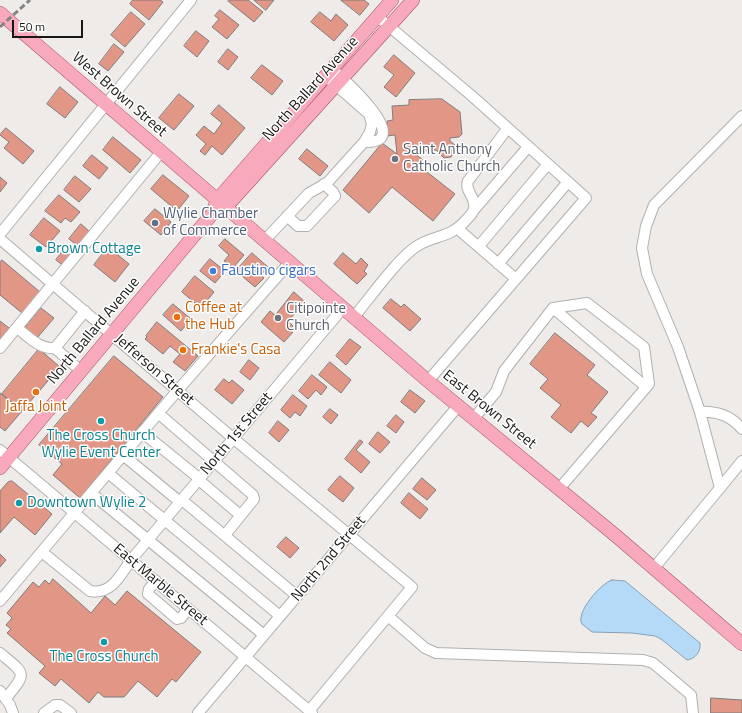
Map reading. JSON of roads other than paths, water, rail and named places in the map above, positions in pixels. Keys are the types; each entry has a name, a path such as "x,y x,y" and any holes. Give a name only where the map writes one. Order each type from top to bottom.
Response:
{"main road":[{"name":"North Ballard Avenue","path":"222,203 328,72 392,0"},
{"name":"North Ballard Avenue","path":"0,468 4,454 81,371 212,214 339,82 413,0"},
{"name":"West Brown Street","path":"0,13 160,152 222,203"},
{"name":"East Brown Street","path":"222,203 428,381 459,405 741,642"}],"street":[{"path":"0,234 104,104 191,0"},
{"path":"378,17 472,96 507,129 586,198 428,381"},
{"path":"265,240 309,193 324,184 364,142 370,132 372,124 371,113 328,72"},
{"path":"720,488 700,412 678,348 647,274 642,248 646,226 654,205 742,116"},
{"path":"472,213 475,204 468,188 468,180 507,129"},
{"path":"354,317 411,251 423,243 442,238 458,229 528,147"},
{"path":"0,348 53,284 80,248 160,152"},
{"path":"479,246 548,164"},
{"path":"498,264 568,182"},
{"path":"287,216 298,226 307,226 334,196 333,192 324,184"},
{"path":"458,229 516,279"},
{"name":"Jefferson Street","path":"0,239 234,439 412,587 388,616"},
{"path":"0,601 158,413 290,262"},
{"path":"474,418 496,392 504,371 553,308 587,303 644,347 649,384 559,489"},
{"name":"North 1st Street","path":"42,552 90,591 98,593 107,590 114,584 131,560 343,308"},
{"path":"553,308 646,387"},
{"path":"17,328 37,344 48,349 54,348 85,311"},
{"path":"54,348 81,371"},
{"name":"North 2nd Street","path":"198,713 459,405"},
{"path":"700,412 712,411 728,418 742,429"},
{"path":"158,413 253,495 254,499 225,535"},
{"path":"142,432 240,515"},
{"name":"East Marble Street","path":"4,454 311,712"},
{"path":"123,455 225,535 298,596"},
{"path":"654,568 742,461"},
{"path":"108,473 280,616"},
{"path":"91,493 264,635"},
{"path":"156,581 148,591 148,594 154,601 177,619 181,618 188,609"},
{"path":"311,712 388,616 425,648 436,653 648,660 691,695 693,713"},
{"path":"0,653 20,669 22,674 21,680 3,694 13,713"},
{"path":"44,713 55,705 60,705 71,713"}],"water":[{"path":"612,580 625,581 700,643 700,649 697,654 693,658 687,660 655,636 632,633 592,632 582,624 582,613 590,599 607,582"}],"railway":[{"path":"0,27 30,0"}],"place":[{"name":"Saint Anthony Catholic Church","path":"395,159"},
{"name":"Wylie Chamber of Commerce","path":"155,223"},
{"name":"Brown Cottage","path":"39,249"},
{"name":"Faustino cigars","path":"213,271"},
{"name":"Coffee at the Hub","path":"177,317"},
{"name":"Citipointe Church","path":"278,318"},
{"name":"Frankie's Casa","path":"183,350"},
{"name":"Jaffa Joint","path":"36,392"},
{"name":"The Cross Church Wylie Event Center","path":"101,421"},
{"name":"Downtown Wylie 2","path":"19,503"},
{"name":"The Cross Church","path":"104,642"}]}
